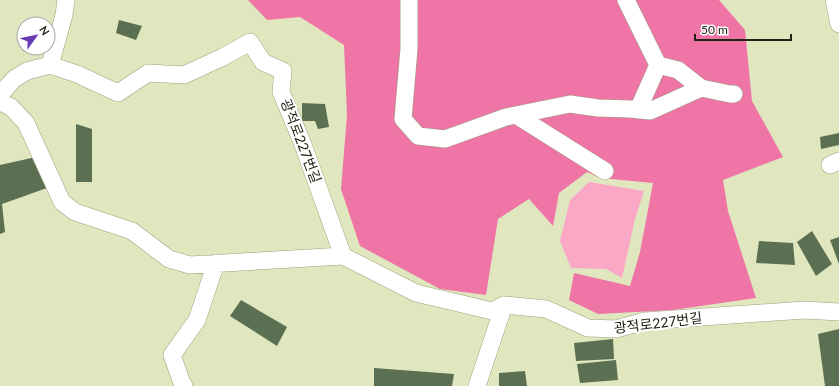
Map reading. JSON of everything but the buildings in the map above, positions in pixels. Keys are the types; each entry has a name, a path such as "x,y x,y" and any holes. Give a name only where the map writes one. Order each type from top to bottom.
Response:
{"street":[{"path":"0,95 14,79 27,71 50,65 64,15 66,0"},
{"path":"409,0 409,49 404,119 418,136 445,139 516,115 570,104 598,108 650,111 701,88"},
{"path":"626,0 658,65 678,70 701,88 734,94"},
{"path":"834,0 839,24"},
{"name":"광적로227번길","path":"50,65 77,74 118,93 148,73 184,75 223,58 250,42 263,62 283,71 281,92 302,142 343,256 416,293 492,311 504,305 546,309 588,328 616,329 645,321 804,310 839,312"},
{"path":"638,110 658,65"},
{"path":"0,102 11,107 26,123 62,202 75,212 132,231 169,259 190,265 343,256"},
{"path":"516,115 605,171"},
{"path":"184,386 172,355 197,320 216,263"},
{"path":"477,386 504,305"}],"shaded area":[{"path":"248,0 719,0 745,30 752,101 783,157 723,180 728,211 756,298 673,310 598,314 569,300 574,273 630,286 640,252 653,183 600,178 587,172 559,193 553,226 529,199 498,219 486,295 440,289 360,246 341,189 347,115 344,45 300,17 267,20"},
{"path":"589,182 644,191 635,219 622,278 606,269 571,268 560,241 570,200"}]}
